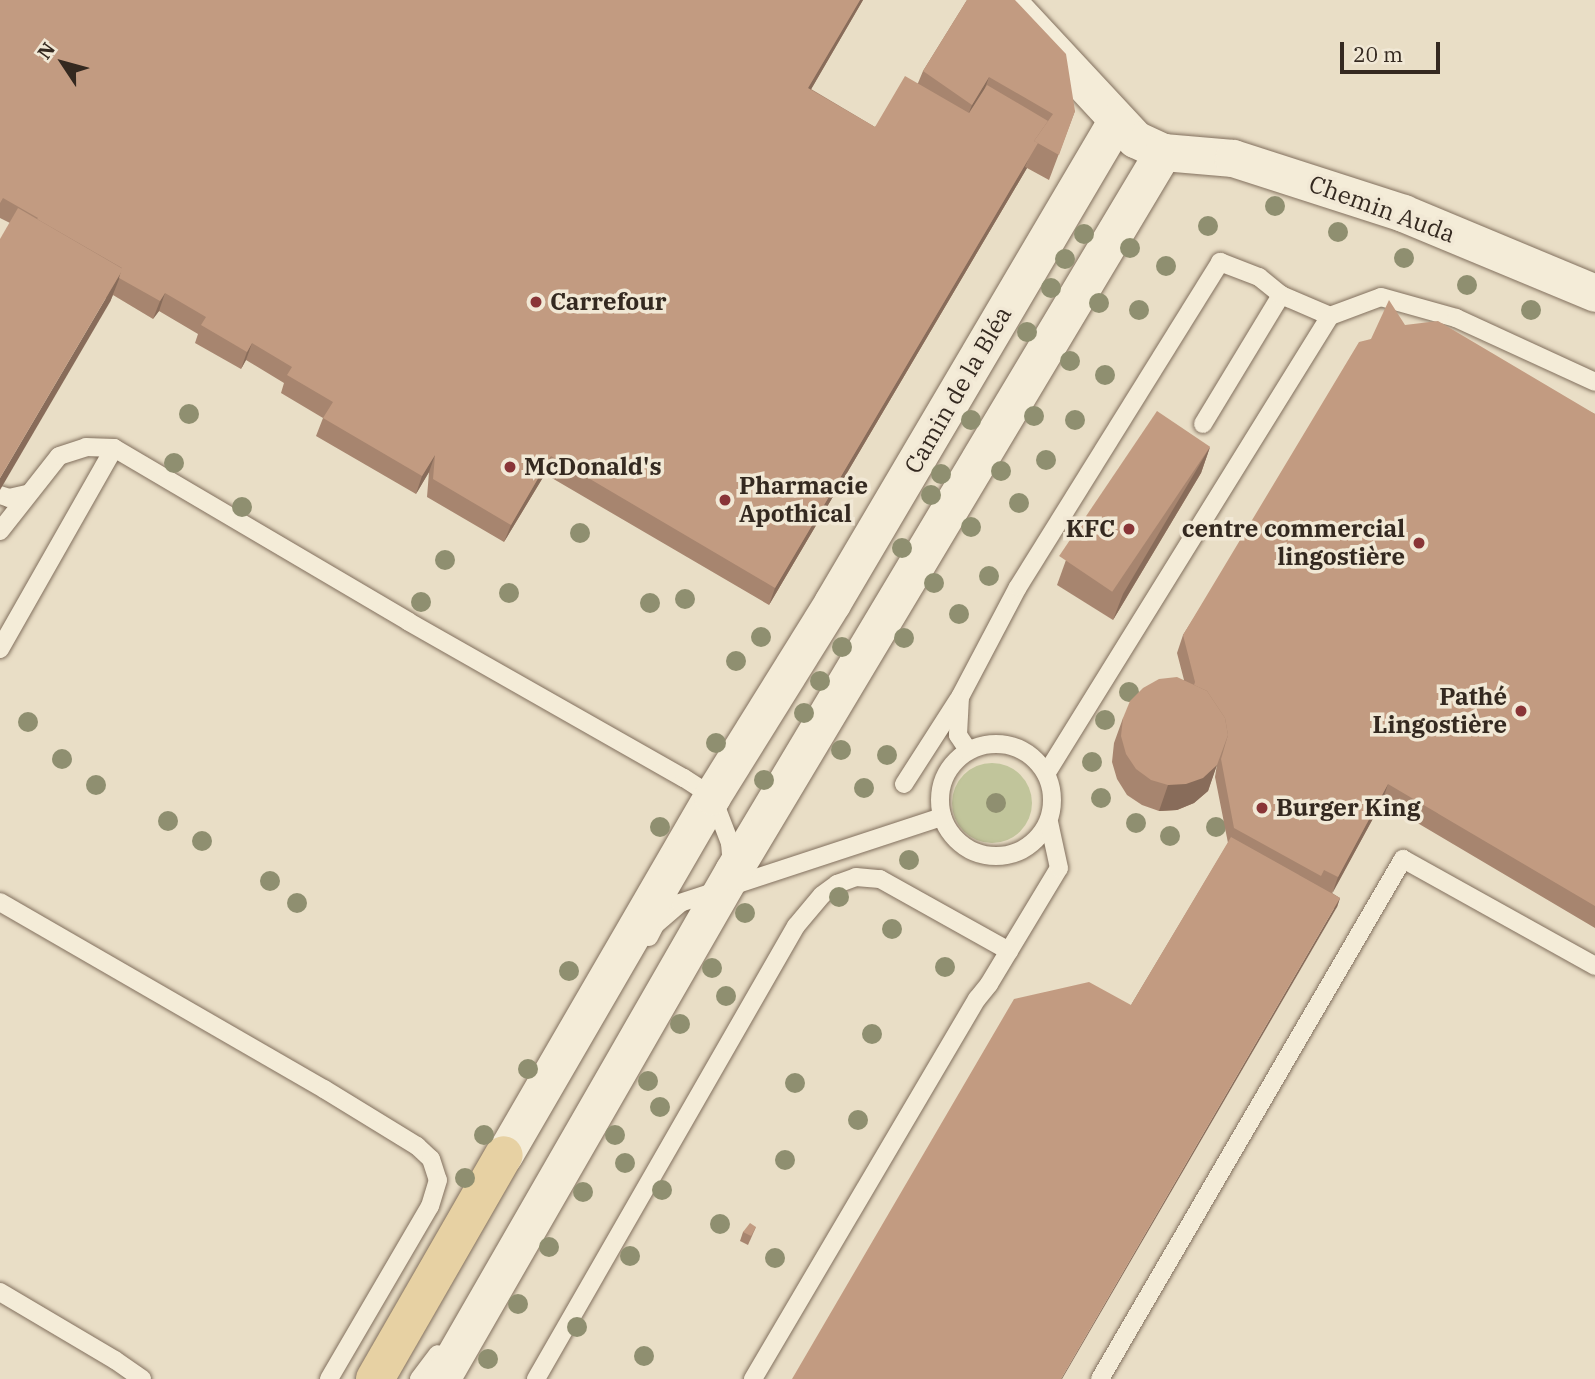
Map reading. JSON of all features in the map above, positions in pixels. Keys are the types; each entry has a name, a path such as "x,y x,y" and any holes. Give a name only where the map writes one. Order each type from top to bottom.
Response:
{"main road":[{"path":"375,1379 504,1155"}],"street":[{"path":"441,1379 729,878 1163,152 1135,139 1116,121 1079,76 1006,0"},
{"name":"Camin de la Bléa","path":"504,1155 712,796 832,604 1116,121"},
{"name":"Chemin Auda","path":"1163,152 1233,158 1403,213 1595,293"}],"lane":[{"path":"904,784 960,697 1018,587 1220,262 1259,276 1281,295 1330,316"},
{"path":"1203,424 1281,295"},
{"path":"1046,774 1330,316 1381,297 1456,318 1595,382"},
{"path":"0,531 59,456 86,447 114,448 712,796 730,843 729,878"},
{"path":"0,649 114,448"},
{"path":"0,495 9,498 27,494"},
{"path":"960,697 958,735 968,750"},
{"path":"753,1379 977,999 1059,868 1049,822 1052,804 1046,774 1035,759 1021,748 1003,743 985,744 968,750 953,763 943,780 939,799 942,817 950,833 962,845 995,856 1028,846 1049,822"},
{"path":"554,1068 600,1020 655,925 680,903 729,878 942,817"},
{"path":"1100,1379 1403,859 1595,966"},
{"path":"536,1379 796,926 822,895 837,884 856,877 880,879 1009,951"},
{"path":"0,902 324,1089 417,1146 431,1159 438,1180 430,1206 330,1379"},
{"path":"0,1292 142,1379"},
{"path":"419,1379 483,1305"},
{"path":"115,1360 122,1379"}],"green space":[{"path":"992,763 1007,766 1020,775 1029,788 1032,803 1029,818 1020,831 1007,840 992,843 977,840 964,831 955,818 952,803 955,788 964,775 977,766"}],"building":[{"name":"Carrefour","path":"0,0 860,0 808,88 875,127 905,76 969,113 987,85 1048,121 1034,141 1038,143 775,588 551,456 511,525 433,479 435,455 422,476 323,418 333,402 287,375 292,367 252,343 247,352 201,325 206,317 165,293 160,301 119,278 122,268 3,198 0,203"},
{"path":"967,0 1015,0 1066,54 1075,111 1059,155 1034,141 1053,114 989,77 972,105 923,71"},
{"path":"18,208 123,269 0,478 0,239"},
{"name":"centre commercial lingostière","path":"1389,300 1405,325 1438,321 1595,414 1595,906 1388,784 1338,877 1324,870 1321,876 1234,828 1221,759 1228,735 1225,718 1207,691 1194,685 1183,635 1359,342 1371,339"},
{"name":"KFC","path":"1157,411 1210,447 1112,592 1059,556"},
{"path":"1177,677 1207,691 1225,718 1228,735 1217,765 1203,778 1186,784 1168,785 1151,780 1136,769 1126,754 1121,736 1123,718 1130,701 1143,688 1159,679"},
{"path":"1231,837 1340,898 1061,1379 792,1379 1014,999 1089,982 1131,1005"},
{"path":"750,1223 756,1227 751,1236 743,1232"}],"place":[{"name":"Carrefour","path":"536,302"},
{"name":"McDonald's","path":"510,467"},
{"name":"Pharmacie Apothical","path":"725,500"},
{"name":"KFC","path":"1129,529"},
{"name":"centre commercial lingostière","path":"1419,543"},
{"name":"Pathé Lingostière","path":"1521,711"},
{"name":"Burger King","path":"1262,808"}]}
